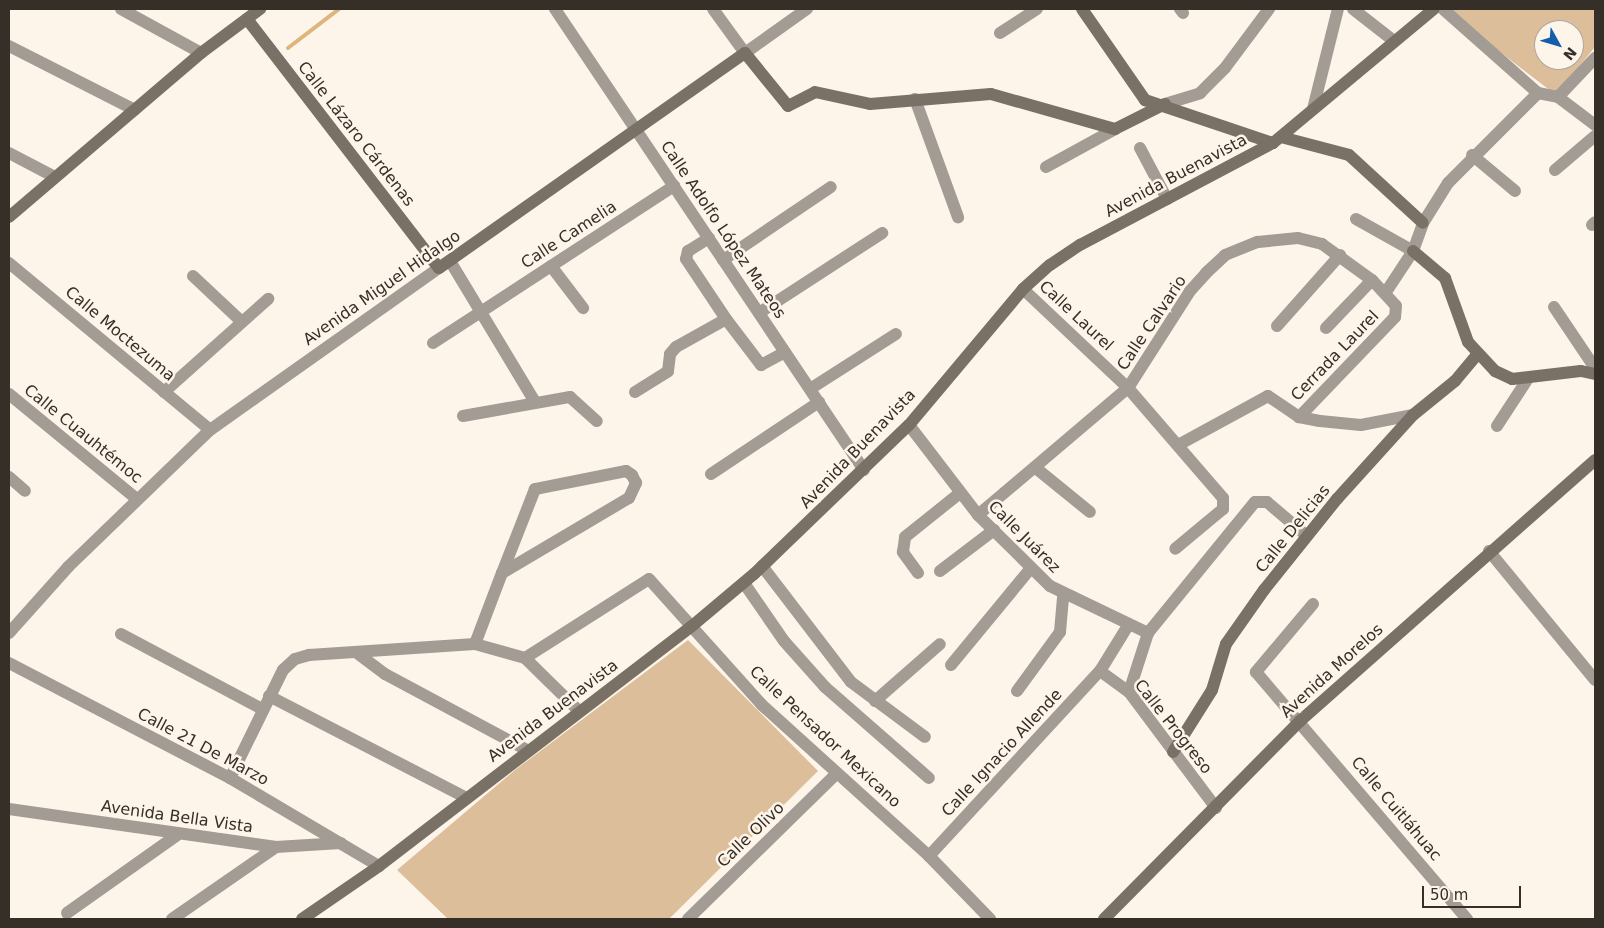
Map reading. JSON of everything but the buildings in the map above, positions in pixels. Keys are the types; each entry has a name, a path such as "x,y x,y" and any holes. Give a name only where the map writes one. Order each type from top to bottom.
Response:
{"street":[{"path":"121,9 202,53"},
{"path":"9,217 202,53 260,9"},
{"name":"Calle Adolfo López Mateos","path":"555,9 864,470"},
{"path":"713,9 788,106 815,92 870,104 991,94 1115,129"},
{"name":"Avenida Miguel Hidalgo","path":"9,633 68,567 210,430 438,268 637,132 807,9"},
{"path":"1000,32 1037,9"},
{"path":"1082,9 1142,97 1277,140 1349,155 1423,223"},
{"path":"1046,167 1165,104 1200,93 1225,68 1269,9"},
{"path":"1313,110 1338,9"},
{"path":"1353,9 1394,42"},
{"path":"1443,9 1538,93 1558,97 1595,125"},
{"name":"Avenida Buenavista","path":"302,919 379,866 527,750 692,626 744,582 864,470 909,425 1023,289 1080,245 1277,140 1394,42 1429,10"},
{"name":"Calle Lázaro Cárdenas","path":"247,19 438,268"},
{"path":"9,46 135,110"},
{"path":"1558,97 1595,58"},
{"path":"1386,292 1413,251 1423,223 1472,155 1538,93"},
{"path":"916,99 958,216"},
{"path":"1556,170 1595,136"},
{"path":"1140,148 1168,198"},
{"path":"9,153 55,178"},
{"path":"1472,155 1515,191"},
{"name":"Calle Camelia","path":"433,343 674,186"},
{"path":"723,260 831,187"},
{"path":"1356,219 1413,251 1445,278 1476,355 1506,378 1527,380 1581,371 1595,374"},
{"path":"759,313 882,232"},
{"path":"709,238 688,251 686,259 726,319 761,365 785,352"},
{"name":"Calle Calvario","path":"978,515 1037,469 1128,388 1190,291 1225,255 1258,242 1298,238 1322,244 1340,255 1386,292"},
{"path":"1277,326 1340,255"},
{"path":"450,261 535,402"},
{"name":"Calle Moctezuma","path":"9,263 210,430"},
{"path":"551,266 583,308"},
{"path":"193,276 242,322"},
{"path":"1326,328 1372,280"},
{"name":"Calle Laurel","path":"1023,289 1128,388 1180,444 1226,502 1175,549"},
{"name":"Cerrada Laurel","path":"1299,417 1395,317 1396,306 1386,292"},
{"path":"164,392 268,299"},
{"path":"1554,307 1595,368"},
{"path":"635,392 668,371 670,354 676,347 726,319"},
{"path":"810,389 896,334"},
{"name":"Calle Delicias","path":"1173,752 1212,690 1226,644 1307,536 1413,415 1455,381 1476,355"},
{"path":"1497,426 1527,380"},
{"name":"Calle Cuauhtémoc","path":"9,394 138,499"},
{"path":"463,416 570,397 597,421"},
{"path":"1180,444 1262,398 1274,398 1299,417 1361,425 1413,415"},
{"path":"711,474 819,402"},
{"name":"Calle Juárez","path":"909,425 978,515 1031,568 1063,594 1148,633"},
{"name":"Avenida Morelos","path":"1104,919 1216,808 1300,720 1489,551 1595,460"},
{"path":"1037,469 1090,512"},
{"path":"475,644 502,573 535,489 626,471 632,475 636,483 629,498 502,573"},
{"path":"9,477 25,491"},
{"path":"918,573 903,552 905,537 960,493"},
{"path":"1129,692 1148,633 1255,502 1267,502 1307,536"},
{"path":"940,571 994,530"},
{"path":"1489,551 1595,680"},
{"path":"762,566 842,673 875,701 925,737"},
{"path":"951,665 1031,568"},
{"name":"Calle Pensador Mexicano","path":"525,658 642,581 654,582 762,705 836,774 929,856 990,919"},
{"path":"744,582 784,641 825,687 929,778"},
{"path":"1017,691 1060,632 1063,594"},
{"name":"Calle Cuitláhuac","path":"1313,604 1256,672 1300,720 1467,919"},
{"name":"Calle Ignacio Allende","path":"929,856 1100,672 1129,624"},
{"path":"121,634 262,709"},
{"path":"230,778 262,709 283,670 295,659 309,655 475,644 525,658 579,711"},
{"path":"875,701 940,644"},
{"path":"356,653 385,674 527,750"},
{"name":"Calle 21 De Marzo","path":"9,663 230,778 379,866"},
{"name":"Calle Progreso","path":"1100,672 1129,692 1216,808"},
{"path":"269,696 467,798"},
{"name":"Calle Olivo","path":"695,917 836,774"},
{"name":"Avenida Bella Vista","path":"9,809 177,835 276,847 341,844"},
{"path":"67,913 177,835"},
{"path":"172,919 276,847"}],"shaded area":[{"path":"1444,9 1595,9 1595,47 1584,61 1584,20 1534,20 1534,70 1576,70 1556,95"},
{"path":"688,640 818,771 669,919 448,919 397,870 515,770"}],"waterway":[{"path":"288,48 339,9"}]}
